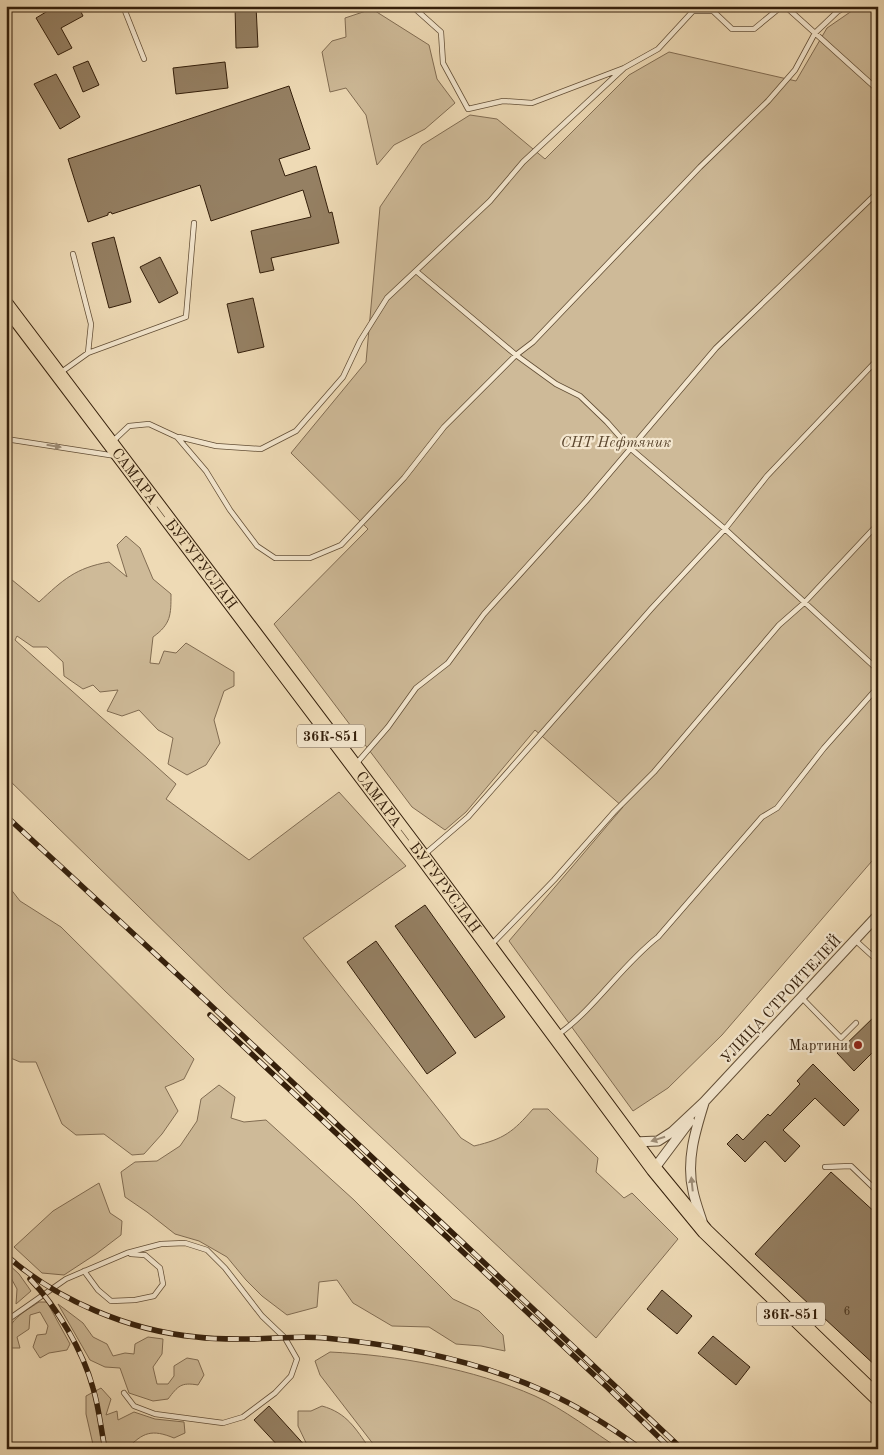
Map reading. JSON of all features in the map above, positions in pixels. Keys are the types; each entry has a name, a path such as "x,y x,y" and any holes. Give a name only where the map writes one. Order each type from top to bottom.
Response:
{"main road":[{"name":"САМАРА — БУГУРУСЛАН","path":"6,305 422,856 654,1170 705,1231"},
{"name":"36К-851","path":"705,1231 878,1398"}],"street":[{"name":"УЛИЦА СТРОИТЕЛЕЙ","path":"704,1102 878,915"},
{"path":"634,1142 658,1141 672,1132 704,1102"},
{"path":"654,1170 704,1102"},
{"path":"704,1102 694,1136 690,1162 692,1191 705,1231"}],"lane":[{"path":"123,6 144,59"},
{"path":"412,6 441,32 443,63 468,109 503,101 532,103 624,68 658,49 693,11 714,10 732,28 754,29 784,6 878,90"},
{"path":"177,436 206,471 230,510 257,546 275,558 310,558 340,545 404,478 444,428 516,354 533,342 700,167 768,101 795,70 814,33 837,12 847,6"},
{"path":"110,443 129,426 149,424 177,436 216,446 262,449 296,431 343,378 360,342 387,298 490,201 523,162 624,68"},
{"path":"354,766 388,727 416,688 448,663 484,614 586,501 716,348 878,192"},
{"path":"58,374 88,353 186,318 194,223"},
{"path":"72,254 91,324 88,353"},
{"path":"416,271 516,354 556,384 580,396 608,422 630,448 725,529 878,670"},
{"path":"422,856 468,816 645,615 725,529 767,476 878,359"},
{"path":"6,439 121,457"},
{"path":"489,947 554,880 614,812 654,772 780,625 804,603 878,524"},
{"path":"556,1036 573,1024 640,951 658,938 762,817 777,808 824,748 878,686"},
{"path":"854,940 878,962"},
{"path":"801,998 841,1038 856,1023"},
{"path":"825,1167 851,1166 878,1192"},
{"path":"6,1321 66,1279 84,1271 127,1253 161,1244 185,1243 207,1250 225,1268 262,1316 285,1338 297,1359 291,1376 275,1393 243,1417 223,1423 155,1414 134,1406 124,1393"},
{"path":"84,1271 98,1290 111,1300 135,1300 154,1296 163,1284 160,1268 145,1256 127,1253"}],"green space":[{"name":"СНТ Нефтяник","path":"859,6 878,6 878,854 722,1035 668,1088 633,1111 509,941 623,807 535,730 466,812 445,830 412,807 274,624 368,529 291,453 366,362 380,207 422,145 470,115 497,119 545,159 629,75 669,52 796,81 827,28"},
{"path":"372,9 429,45 437,79 455,103 425,129 394,145 377,165 366,115 346,88 330,92 322,52 332,41 346,37 345,18"},
{"path":"126,536 140,548 153,579 171,594 169,618 163,628 153,637 150,663 159,664 164,651 176,653 186,643 234,672 234,686 224,691 214,720 220,743 206,765 187,775 168,764 173,738 158,730 139,710 122,716 107,711 118,690 100,692 93,685 83,689 64,676 63,662 47,647 33,647 17,636 15,640 176,784 166,799 249,860 339,792 406,866 303,938 461,1138 474,1146 493,1140 507,1134 520,1124 533,1109 548,1109 598,1158 596,1172 624,1198 632,1193 678,1239 596,1338 226,992 6,777 6,575 39,602 70,576 78,571 97,565 109,562 127,577 117,545"},
{"path":"6,883 20,901 61,927 194,1059 184,1079 165,1087 178,1111 162,1134 144,1154 132,1155 104,1134 76,1135 62,1124 36,1062 20,1062 6,1056"},
{"path":"219,1085 235,1097 231,1118 244,1122 266,1120 354,1200 453,1299 479,1311 503,1335 505,1351 481,1346 456,1344 429,1327 392,1326 353,1303 337,1280 319,1282 317,1307 287,1315 262,1296 227,1257 199,1241 175,1234 125,1197 121,1172 135,1162 157,1161 180,1146 197,1121 201,1099"},
{"path":"99,1183 110,1213 122,1221 121,1235 64,1275 42,1273 14,1247 53,1211"},
{"path":"6,1262 19,1274 31,1291 16,1304 17,1289 11,1278 6,1276"},
{"path":"39,1302 47,1302 70,1344 67,1350 49,1353 40,1358 33,1347 37,1335 46,1334 48,1326 40,1312 30,1315 29,1329 17,1337 20,1348 12,1348 9,1340 9,1332 14,1320"},
{"path":"58,1304 83,1323 93,1337 107,1344 113,1356 125,1353 134,1354 135,1344 148,1337 163,1339 162,1354 153,1367 157,1384 168,1384 174,1376 174,1366 187,1358 198,1360 204,1375 198,1385 188,1384 180,1386 168,1399 153,1401 129,1393 120,1368 105,1367 90,1360"},
{"path":"330,1352 408,1360 461,1371 511,1386 546,1401 620,1449 377,1449 320,1375 315,1361"},
{"path":"101,1388 111,1399 106,1415 117,1411 118,1420 134,1412 155,1419 184,1422 185,1433 174,1438 154,1433 148,1434 138,1439 127,1449 94,1449 86,1414 86,1396"},
{"path":"322,1406 338,1413 350,1422 370,1449 309,1449 298,1426 298,1411 311,1411"}],"building":[{"path":"56,6 78,6 83,16 61,28 72,48 58,55 36,18"},
{"path":"235,6 256,6 258,47 236,48"},
{"path":"88,61 99,85 83,92 73,67"},
{"path":"225,62 228,88 176,94 173,68"},
{"path":"56,74 80,117 60,129 34,84"},
{"path":"289,86 310,149 279,159 285,176 316,166 329,213 332,212 339,243 271,258 274,270 260,273 251,231 311,217 303,190 211,221 200,185 112,214 111,212 108,215 88,222 68,159"},
{"path":"114,237 131,302 109,308 92,243"},
{"path":"160,257 178,293 159,303 140,267"},
{"path":"253,298 264,347 238,353 227,304"},
{"path":"425,905 505,1017 475,1038 395,926"},
{"path":"376,941 456,1053 427,1074 347,962"},
{"path":"878,1013 878,1047 854,1071 837,1053"},
{"path":"813,1064 859,1110 844,1126 815,1098 783,1130 800,1146 785,1162 765,1141 745,1162 727,1144 737,1134 743,1140 768,1114 770,1116 800,1084 797,1081"},
{"path":"831,1172 878,1215 878,1368 755,1254"},
{"path":"662,1290 692,1316 677,1334 647,1309"},
{"path":"713,1336 750,1367 736,1385 698,1353"},
{"path":"269,1406 308,1449 281,1449 254,1420"}],"railway":[{"path":"6,816 204,999 682,1449"},
{"path":"210,1015 671,1449"},
{"path":"6,1255 48,1286 71,1299 95,1311 146,1328 172,1334 213,1339 325,1338 381,1345 464,1362 518,1380 569,1403 641,1449"},
{"path":"30,1279 59,1316 83,1359 95,1396 105,1449"}],"place":[{"name":"Мартини","path":"858,1045"}]}
